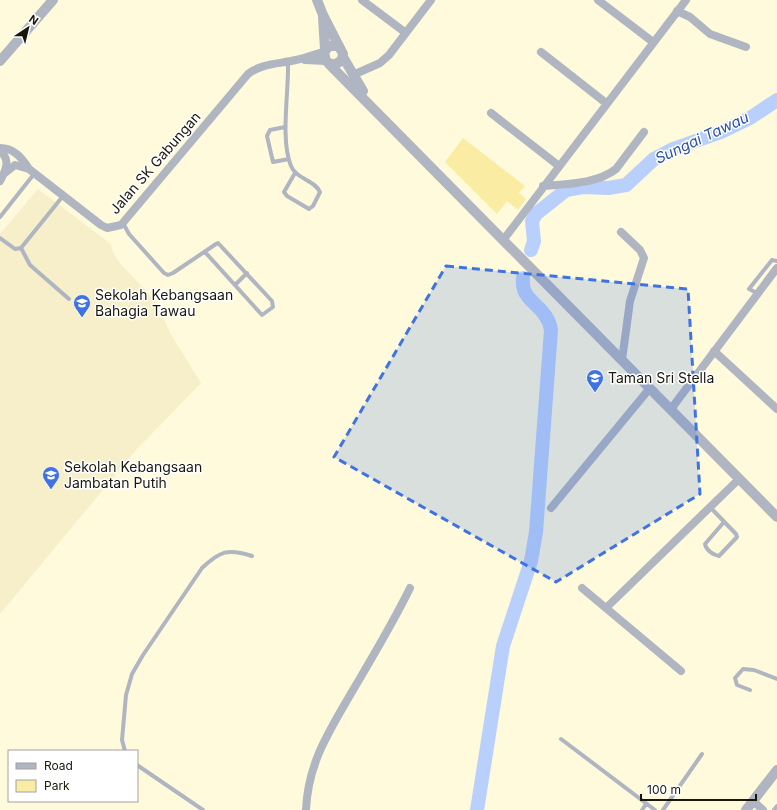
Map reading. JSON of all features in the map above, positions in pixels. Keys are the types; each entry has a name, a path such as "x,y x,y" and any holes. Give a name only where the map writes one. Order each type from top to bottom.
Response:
{"street":[{"path":"0,61 53,0"},
{"path":"317,0 338,46 342,50 343,57 373,108"},
{"path":"362,0 406,33"},
{"path":"598,0 653,42"},
{"path":"504,239 606,103 686,0"},
{"path":"353,75 380,63 389,55 428,1"},
{"path":"677,11 690,17 710,34 746,47"},
{"path":"323,15 326,56 373,108 777,517"},
{"path":"326,56 332,45 338,46"},
{"path":"541,52 606,103"},
{"path":"326,56 338,63 343,57"},
{"name":"Jalan SK Gabungan","path":"0,149 12,150 22,158 31,171 94,221 107,228 122,224 248,74 263,66 326,56"},
{"path":"491,113 559,166"},
{"path":"543,186 588,180 610,173 616,169 644,132"},
{"name":"Jalan SK Gabungan","path":"0,149 6,158 7,163 1,177"},
{"name":"Jalan SK Gabungan","path":"1,177 15,165 31,171"},
{"path":"621,232 640,250 644,258 630,301 622,360"},
{"path":"671,409 777,268"},
{"path":"714,351 777,409"},
{"path":"551,508 650,388"},
{"path":"606,608 739,479"},
{"path":"306,810 308,784 321,746 398,613 410,588"},
{"path":"582,588 681,672"},
{"path":"746,810 777,770"},
{"path":"753,801 763,810"}],"lane":[{"path":"288,62 285,126 289,160 295,173 318,187 320,192 313,206 309,209 287,196 284,192 295,173"},
{"path":"285,126 270,130 267,136 273,162 289,160"},
{"path":"0,217 31,171"},
{"path":"0,238 15,249 21,248 63,196"},
{"path":"122,224 128,234 164,273 168,274 173,273 218,243 272,301 273,307 262,315 205,252"},
{"path":"21,248 30,265 69,299"},
{"path":"757,293 749,289 772,260 777,261"},
{"path":"235,285 247,273"},
{"path":"710,507 736,534 736,539 719,556 714,555 706,547 706,541 724,522"},
{"path":"125,750 122,740 126,695 132,674 143,655 202,568 214,556 226,551 237,551 252,556"},
{"path":"750,690 737,685 735,678 743,669 754,670 777,679"},
{"path":"561,739 655,810"},
{"path":"663,810 702,754"},
{"path":"138,766 203,810"},
{"path":"642,810 646,804"},
{"path":"774,810 777,806"}],"highlighted area":[{"path":"446,266 688,289 700,494 556,582 334,457"}],"shaded area":[{"name":"Sekolah Kebangsaan Bahagia Tawau","path":"38,189 111,244 113,253 119,262 157,303 170,333 201,383 136,450 0,614 0,234"}],"green space":[{"path":"463,138 525,186 519,193 526,199 518,210 507,201 497,214 445,162"}],"waterway":[{"name":"Sungai Tawau","path":"531,250 534,241 532,221 536,214 566,190 583,187 608,188 626,185 654,159 673,149 721,132 750,118 777,100"},
{"path":"477,810 503,646 531,561 536,532 551,330 549,321 545,314 529,299 523,286 523,278"}],"place":[{"name":"Sekolah Kebangsaan Bahagia Tawau","path":"82,318"},
{"name":"Taman Sri Stella","path":"595,393"},
{"name":"Sekolah Kebangsaan Jambatan Putih","path":"51,490"}]}
